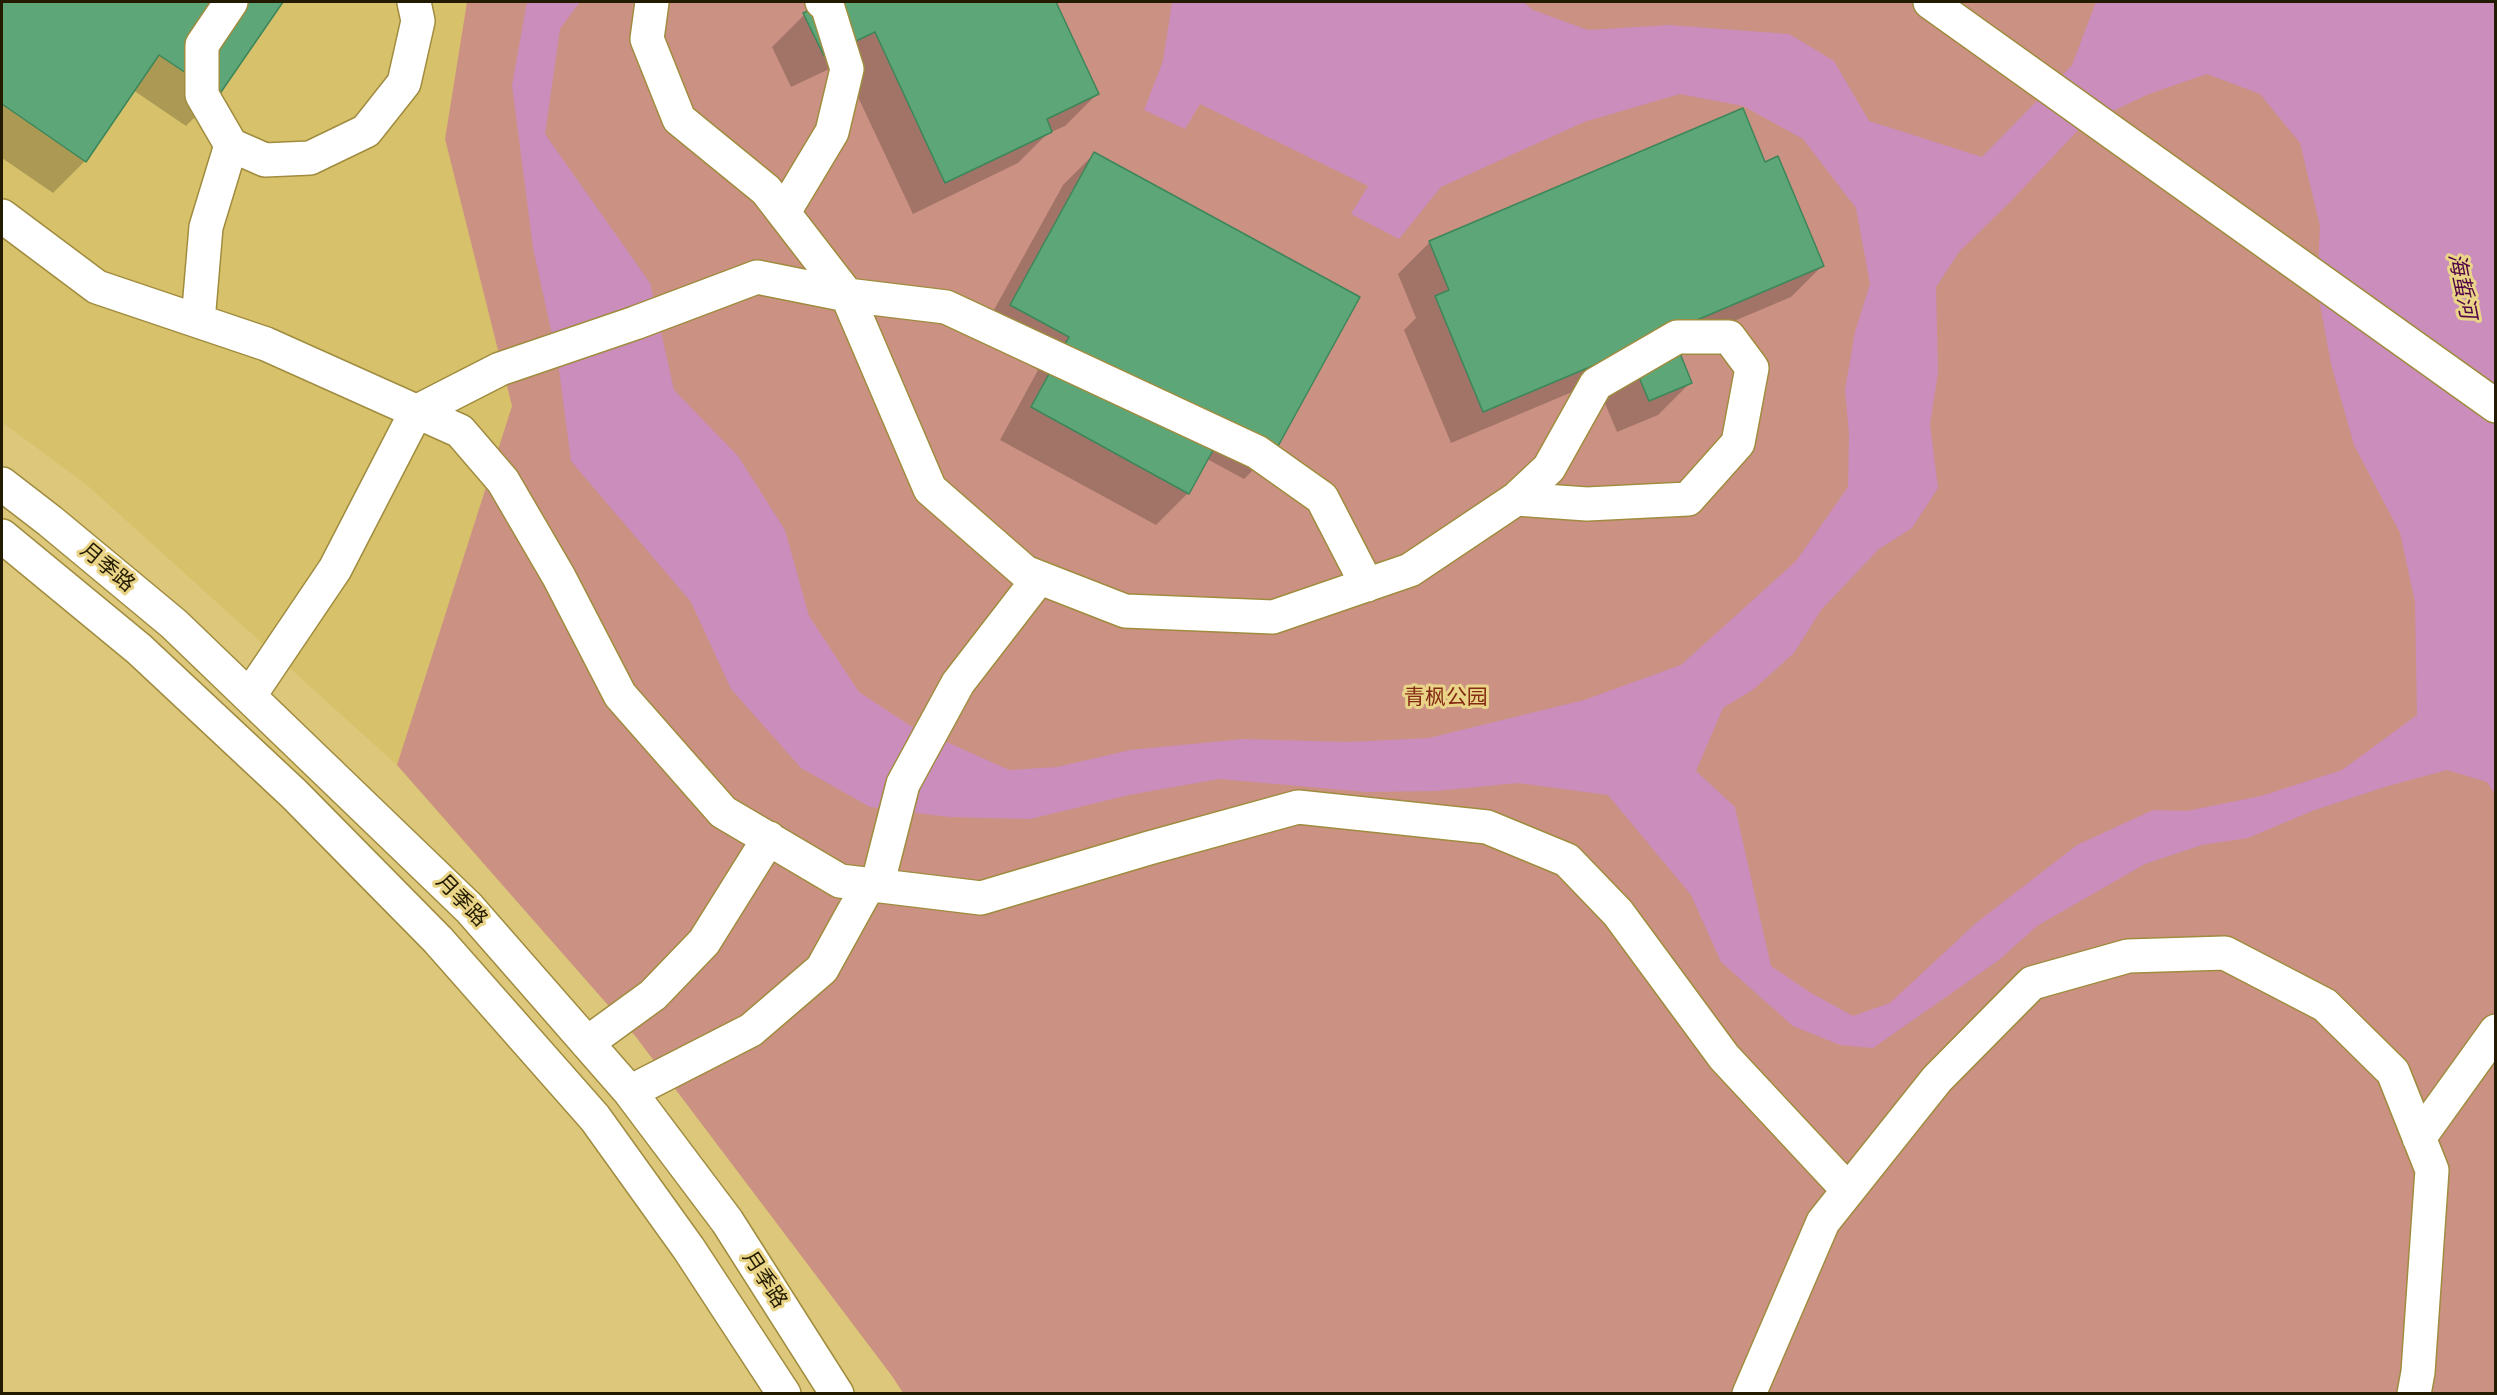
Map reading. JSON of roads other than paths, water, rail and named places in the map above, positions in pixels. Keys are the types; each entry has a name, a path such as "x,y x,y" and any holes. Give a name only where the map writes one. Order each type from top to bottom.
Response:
{"street":[{"path":"231,2 202,45 202,95 231,145 265,160 310,158 366,131 404,83 418,21 414,2"},
{"path":"652,2 647,39 680,119 766,190 784,212 847,295 930,489 1025,572 1125,611 1273,616 1410,570 1516,499 1549,468 1596,384 1677,337 1729,337 1752,368 1738,443 1689,499 1587,504 1516,499"},
{"path":"784,212 832,132 847,69 827,5 822,2"},
{"path":"1930,2 2496,406"},
{"path":"198,321 206,227 231,145"},
{"path":"2,216 97,287 266,344 460,431 504,481 559,577 620,695 723,812 840,881 981,898 1298,807 1487,827 1567,860 1618,913 1724,1057 1848,1190"},
{"path":"250,695 335,569 416,412 500,369 635,323 757,277 847,295 946,307 1257,452 1322,498 1367,585"},
{"name":"月季路","path":"2,484 174,624 469,908 630,1092 727,1221 837,1394"},
{"name":"月季路","path":"2,536 139,649 294,795 438,940 595,1118 689,1249 784,1394"},
{"path":"630,1092 751,1030 822,969 873,885 903,784 958,683 1039,578"},
{"path":"587,1043 653,995 704,942 769,838"},
{"path":"1749,1394 1823,1222 1937,1079 2032,983 2128,956 2225,953 2325,1005 2393,1072 2432,1170 2418,1372 2414,1394"},
{"path":"2419,1138 2496,1031"}],"water":[{"name":"海蜇河","path":"527,2 580,2 560,29 545,134 650,283 674,390 738,456 785,530 809,616 859,692 909,725 1009,770 1057,767 1130,750 1243,739 1348,742 1429,738 1584,700 1681,665 1796,561 1848,487 1849,434 1845,390 1855,332 1870,284 1856,208 1803,139 1743,106 1680,94 1584,122 1441,187 1399,239 1351,214 1368,186 1200,104 1185,129 1144,110 1163,61 1172,2 1523,2 1533,10 1588,30 1669,25 1789,34 1834,61 1869,121 1982,157 2072,65 2096,2 2495,2 2495,794 2487,782 2447,770 2388,786 2312,811 2248,838 2202,845 2145,864 2037,926 1999,960 1873,1048 1840,1045 1793,1026 1721,962 1691,895 1608,795 1518,783 1436,791 1367,792 1219,779 1129,795 1030,819 949,817 870,807 801,768 731,689 691,602 571,461 558,362 533,248 512,85","holes":["2207,74 2260,94 2300,143 2320,226 2317,288 2331,364 2354,445 2400,533 2415,602 2417,715 2342,770 2261,796 2187,811 2153,810 2077,845 1976,923 1890,1003 1853,1016 1811,993 1771,966 1735,807 1696,771 1723,708 1754,689 1794,653 1821,610 1879,549 1912,528 1938,488 1930,424 1938,373 1936,287 1959,252 2083,125 2149,94"]}],"park label":[{"name":"青枫公园","path":"1446,698"}]}
